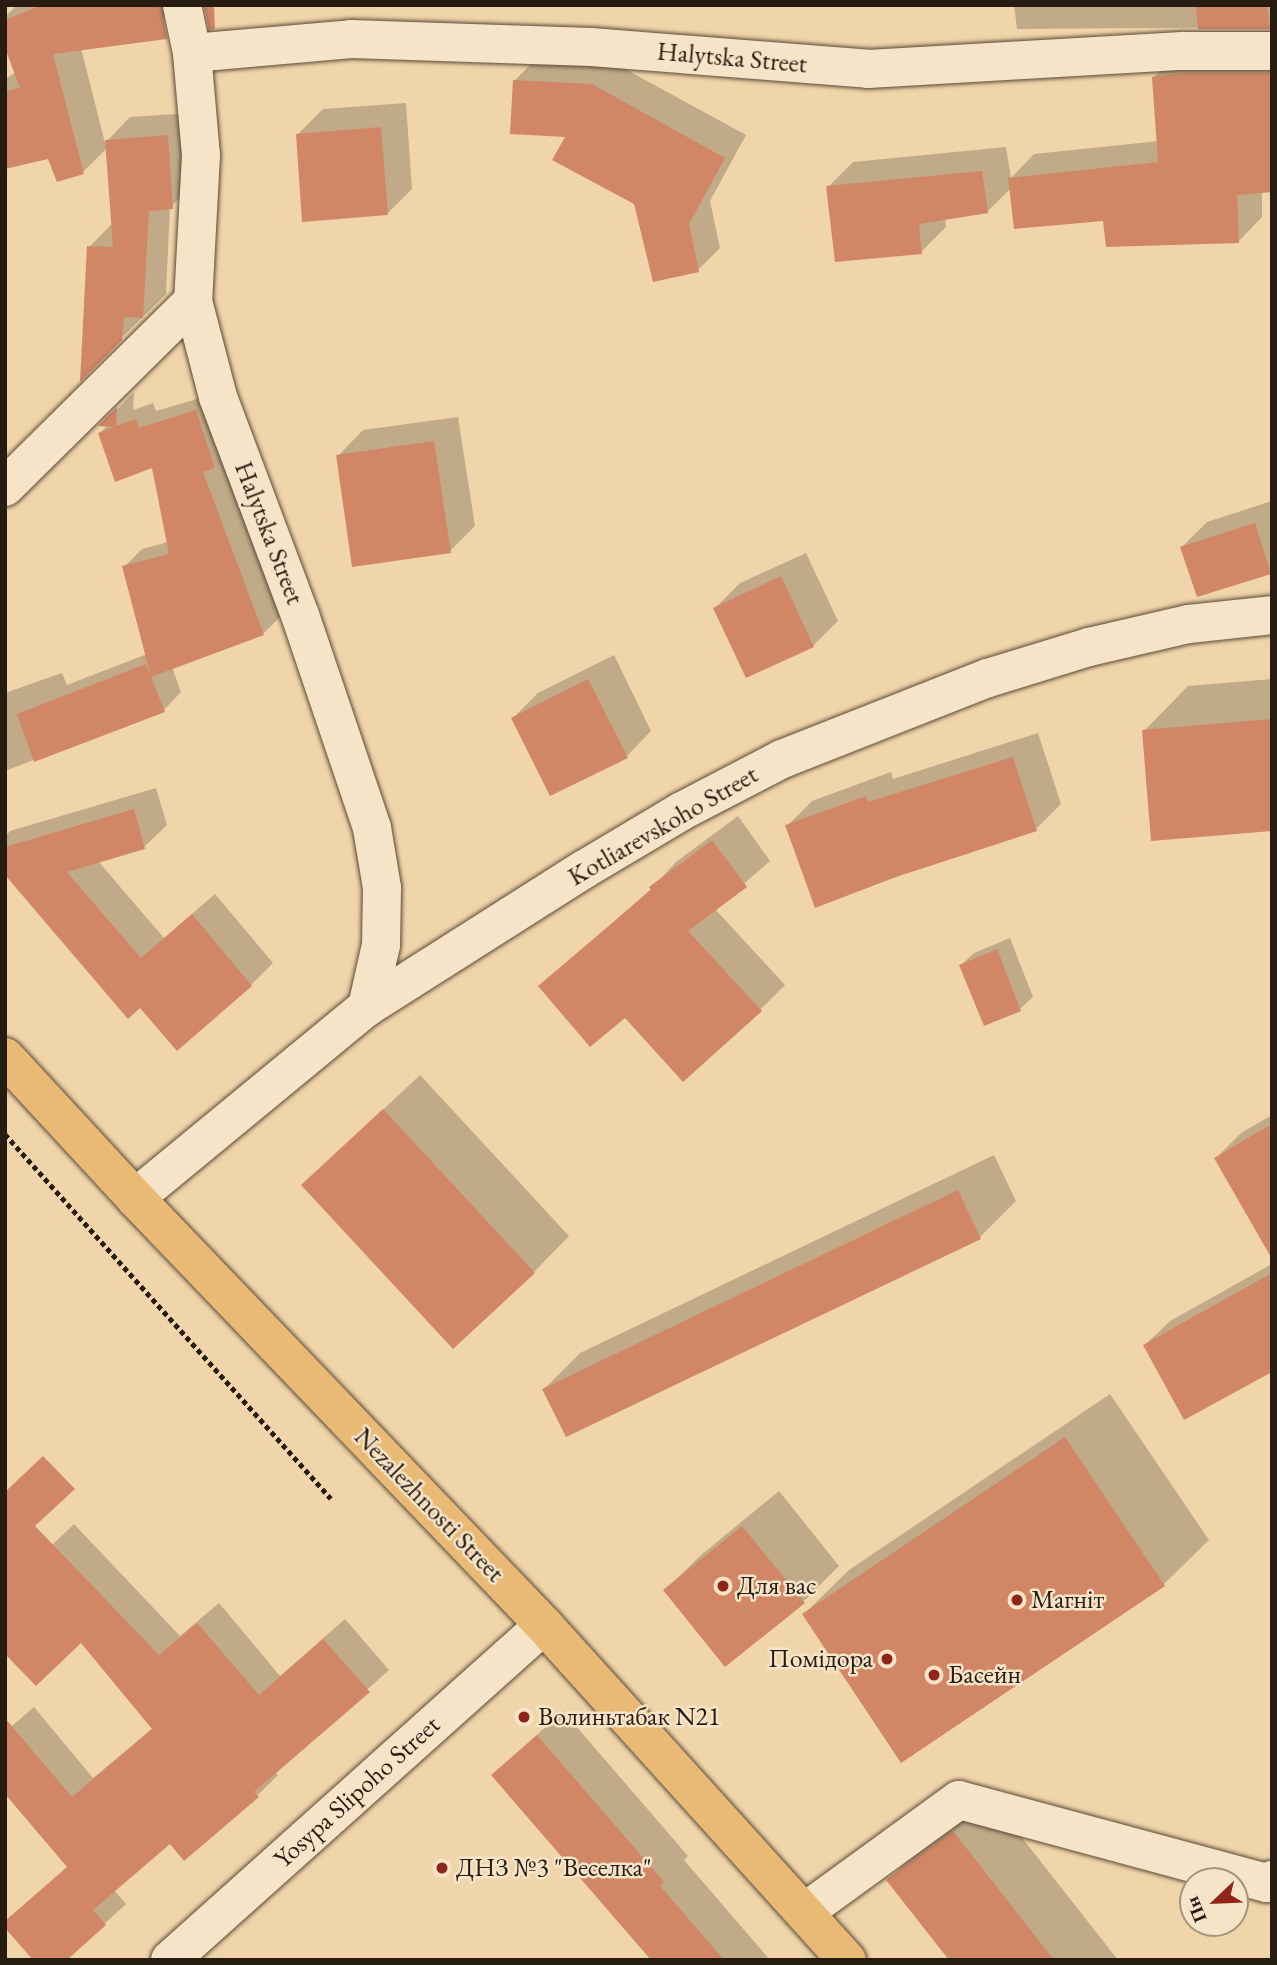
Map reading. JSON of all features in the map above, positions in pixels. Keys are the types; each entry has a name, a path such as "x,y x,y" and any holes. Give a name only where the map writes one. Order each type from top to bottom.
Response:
{"main road":[{"name":"Nezalezhnosti Street","path":"5,1057 135,1198 544,1625 806,1911 847,1960"}],"street":[{"name":"Halytska Street","path":"182,5 192,53 201,155 193,301 218,397 300,615 372,828 382,888 381,944 367,1007"},
{"name":"Halytska Street","path":"192,53 352,39 591,47 868,69 1182,51 1272,51"},
{"path":"5,487 193,301"},
{"name":"Kotliarevskoho Street","path":"135,1198 367,1007 583,870 682,811 782,759 988,678 1089,647 1189,624 1272,615"},
{"name":"Yosypa Slipoho Street","path":"170,1960 544,1625"},
{"path":"806,1911 959,1800 1267,1882 1272,1880"}],"path":[{"path":"5,1134 331,1498"}],"building":[{"path":"42,5 161,5 167,39 53,54 84,174 57,182 48,159 5,169 5,91 20,88 5,48 5,20"},
{"path":"204,5 214,5 215,29 209,30"},
{"path":"1196,5 1267,5 1270,29 1198,29"},
{"path":"1183,73 1272,73 1272,192 1237,195 1239,243 1106,247 1103,221 1014,229 1008,178 1158,162 1152,77"},
{"path":"513,80 592,84 725,158 689,224 699,272 653,282 634,204 552,160 565,137 510,134"},
{"path":"381,127 388,215 302,222 296,134"},
{"path":"168,135 173,209 149,211 143,318 124,317 122,340 80,382 87,246 113,247 105,140"},
{"path":"982,171 988,213 919,224 922,254 835,262 826,186"},
{"path":"117,407 116,426 136,419 139,428 196,410 215,468 203,472 264,635 151,677 122,566 169,554 152,468 115,482 98,433 114,427 98,426"},
{"path":"434,441 451,553 352,567 336,455"},
{"path":"1255,523 1271,574 1197,597 1180,547"},
{"path":"781,576 814,647 746,678 713,608"},
{"path":"146,664 165,712 34,762 17,714"},
{"path":"588,679 628,758 550,796 511,718"},
{"path":"1272,719 1272,831 1151,841 1142,730"},
{"path":"1013,757 1037,831 896,877 815,908 785,825 866,796 868,802"},
{"path":"134,809 145,849 67,872 141,958 192,914 252,986 177,1051 140,1008 128,1019 5,875 5,847"},
{"path":"712,840 747,887 688,931 762,1011 683,1082 625,1018 590,1047 538,986 651,890 649,887"},
{"path":"997,949 1021,1011 984,1026 959,965"},
{"path":"383,1109 535,1273 453,1349 301,1185"},
{"path":"1272,1124 1272,1259 1214,1158"},
{"path":"958,1190 981,1239 566,1437 542,1389"},
{"path":"1272,1273 1272,1372 1184,1420 1143,1345"},
{"name":"Магніт","path":"1065,1437 1165,1586 901,1763 802,1614"},
{"path":"43,1456 75,1489 35,1526 159,1655 197,1623 259,1695 323,1639 370,1692 254,1792 259,1797 184,1861 170,1844 93,1910 106,1925 67,1960 33,1960 5,1928 5,1921 67,1867 5,1794 5,1718 72,1797 152,1729 81,1643 36,1686 5,1654 5,1492"},
{"path":"742,1526 805,1603 725,1667 663,1590"},
{"path":"537,1735 664,1882 660,1886 724,1960 651,1960 491,1775"},
{"path":"953,1831 1054,1960 949,1960 886,1880"}],"place":[{"name":"Для вас","path":"723,1586"},
{"name":"Магніт","path":"1017,1600"},
{"name":"Помідора","path":"887,1659"},
{"name":"Басейн","path":"934,1675"},
{"name":"Волиньтабак N21","path":"524,1717"},
{"name":"ДНЗ №3 \"Веселка\"","path":"442,1868"}]}
